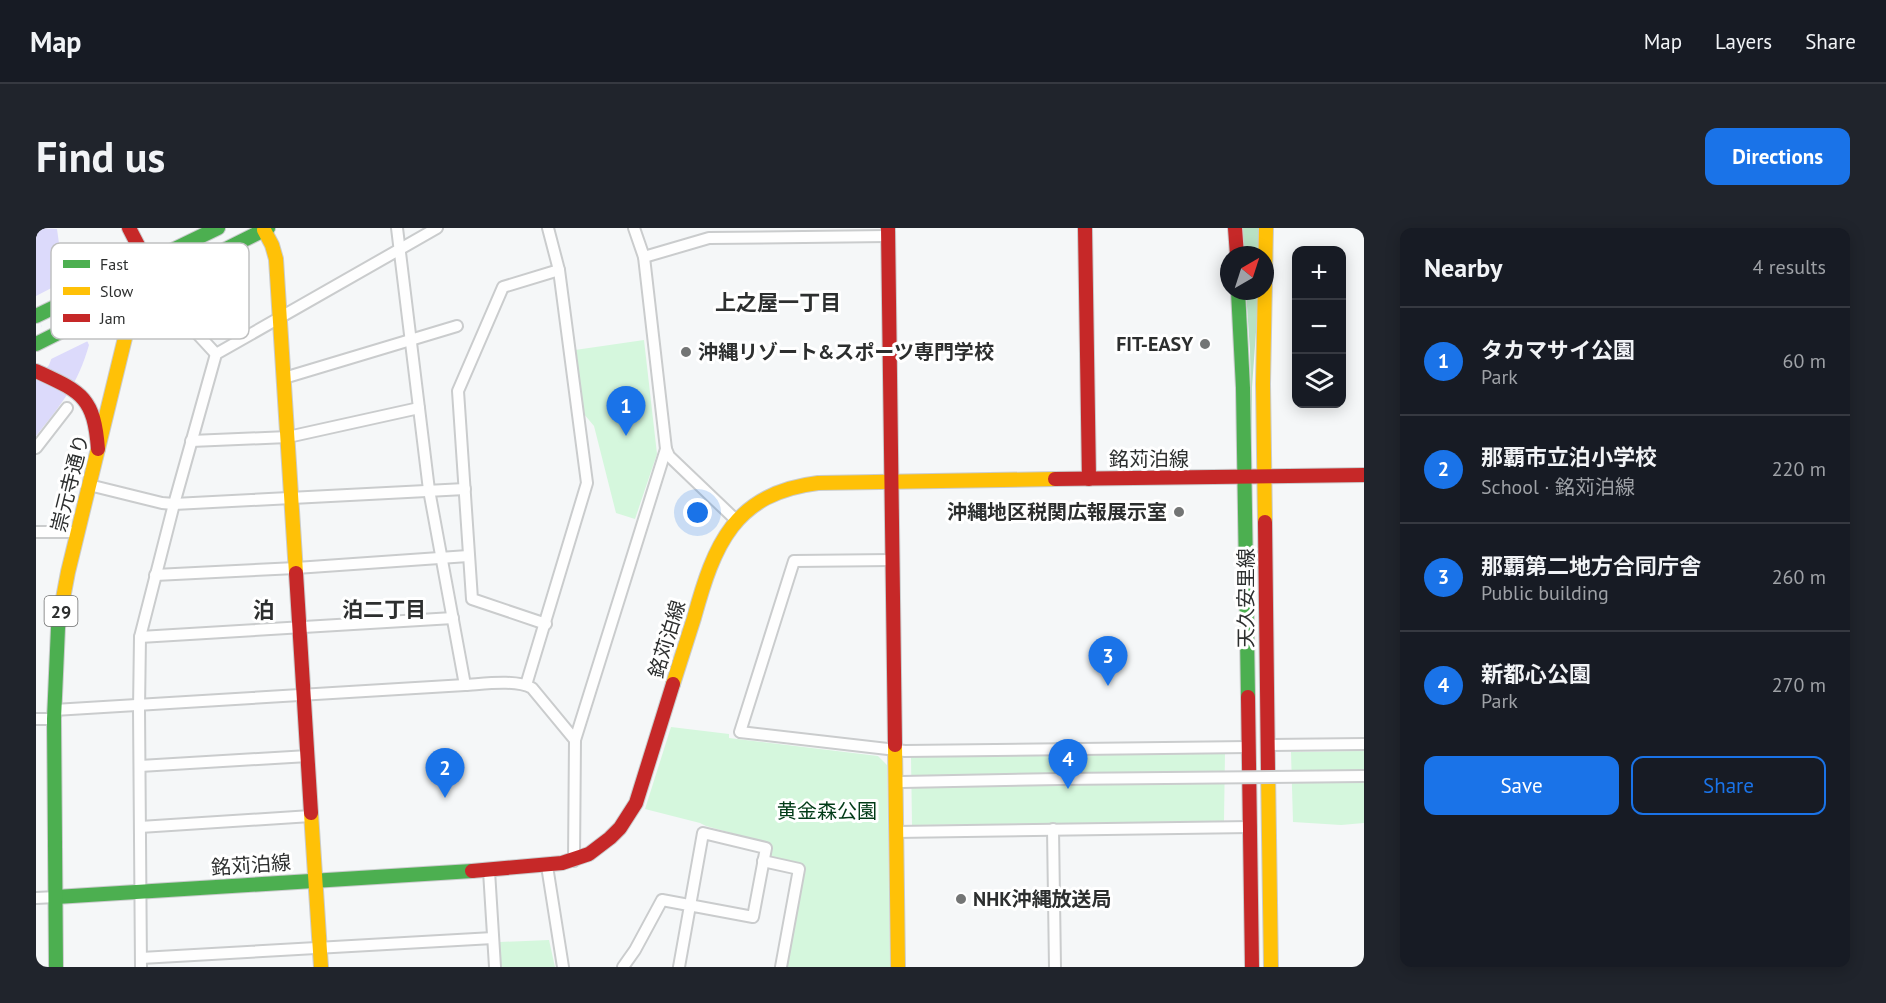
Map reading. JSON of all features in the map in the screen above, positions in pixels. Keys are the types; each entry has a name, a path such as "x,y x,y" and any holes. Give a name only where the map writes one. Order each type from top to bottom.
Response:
{"main road":[{"path":"129,228 137,243"},
{"path":"187,243 218,228"},
{"path":"1085,228 1089,479"},
{"path":"1235,228 1236,246"},
{"name":"天久安里線","path":"1266,228 1263,384 1271,967"},
{"path":"238,243 266,229 276,259 321,967"},
{"path":"888,232 898,967"},
{"name":"天久安里線","path":"1238,300 1243,388 1252,967"},
{"path":"37,316 51,309"},
{"path":"37,344 51,337"},
{"name":"崇元寺通り","path":"56,967 54,714 58,628 77,532 125,339"},
{"path":"36,371 75,390 91,405 98,432 98,449"},
{"name":"銘苅泊線","path":"56,897 547,866 574,861 597,850 613,837 626,821 636,803 711,565 722,540 737,521 754,506 793,487 808,484 891,482 1364,475"}],"street":[{"path":"397,228 429,490 465,685"},
{"path":"249,335 437,228"},
{"path":"526,685 587,483 559,270 548,228"},
{"path":"634,228 644,257 666,449 669,456 737,521"},
{"path":"644,257 707,233 888,232"},
{"path":"546,624 472,599 458,392 503,287 559,270"},
{"path":"284,378 457,326"},
{"path":"202,339 216,354"},
{"path":"243,339 216,354 140,637 141,963 320,948 493,938"},
{"path":"36,448 67,408"},
{"path":"191,441 288,437 419,408"},
{"path":"574,861 575,740 666,449"},
{"path":"89,484 174,504 465,489"},
{"path":"36,532 77,532"},
{"path":"155,575 468,556"},
{"path":"892,560 794,561 740,732 896,750 1250,747"},
{"path":"140,637 453,618"},
{"path":"36,719 54,714 139,705 515,683 526,685 539,696 575,740"},
{"path":"1267,745 1364,744"},
{"path":"140,766 308,756"},
{"path":"902,782 1364,776"},
{"path":"140,827 311,816"},
{"path":"896,832 1251,827"},
{"path":"1053,829 1055,967"},
{"path":"623,967 635,950 662,900 689,905 753,917 766,848 703,833 689,905 679,967"},
{"path":"764,861 800,869 781,967"},
{"path":"547,866 563,967"},
{"path":"489,871 495,967"},
{"path":"36,898 56,897"}],"green space":[{"path":"1242,228 1259,228 1260,246 1243,246"},
{"path":"1247,300 1258,300 1252,387 1252,447"},
{"path":"644,340 657,454 635,519 616,513 594,426 584,414 575,350"},
{"name":"黄金森公園","path":"671,727 729,734 729,738 878,756 887,765 890,967 785,967 803,866 769,858 771,844 645,809"},
{"path":"1364,751 1364,823 1341,825 1293,822 1291,752"},
{"path":"1225,753 1224,821 912,825 911,757"},
{"path":"549,940 555,967 500,967 500,942"}],"water":[{"path":"36,228 57,229 59,243 51,243 51,339 86,339 89,345 80,371 68,394 36,436 36,380 49,365 52,357 36,310"}],"pier":[{"path":"51,288 51,339 90,340 47,361 48,357 39,329 42,327 36,313 36,296"}],"traffic: fast":[{"path":"187,243 218,228"},
{"path":"238,243 268,228"},
{"path":"1238,300 1243,388 1248,697"},
{"path":"36,316 51,309"},
{"path":"36,344 51,336"},
{"path":"56,967 54,719 61,609"},
{"path":"56,897 472,871"}],"traffic: slow":[{"path":"1265,522 1263,384 1266,228"},
{"path":"264,230 276,259 296,573"},
{"path":"61,609 125,339"},
{"path":"673,684 710,568 720,546 732,527 747,511 766,498 789,489 818,483 1055,479"},
{"path":"895,745 898,967"},
{"path":"1268,771 1271,967"},
{"path":"311,813 321,967"}],"traffic: jam":[{"path":"129,228 137,243"},
{"path":"888,228 895,745"},
{"path":"1085,228 1089,479"},
{"path":"1235,228 1236,246"},
{"path":"36,371 64,385 82,398 93,417 98,449"},
{"path":"1055,479 1364,475"},
{"path":"1265,522 1268,771"},
{"path":"296,573 311,813"},
{"path":"472,871 562,863 589,854 610,838 620,828 636,803 673,684"},
{"path":"1248,697 1252,967"}],"place":[{"name":"FIT-EASY","path":"1205,344"},
{"name":"沖縄リゾート&スポーツ専門学校","path":"686,352"},
{"name":"タカマサイ公園","path":"626,436"},
{"name":"沖縄地区税関広報展示室","path":"1179,512"},
{"name":"那覇第二地方合同庁舎","path":"1108,686"},
{"name":"新都心公園","path":"1068,789"},
{"name":"那覇市立泊小学校","path":"445,798"},
{"name":"NHK沖縄放送局","path":"961,899"}],"district":[{"name":"上之屋一丁目","path":"778,302"},
{"name":"泊二丁目","path":"384,609"},
{"name":"泊","path":"264,610"}]}
